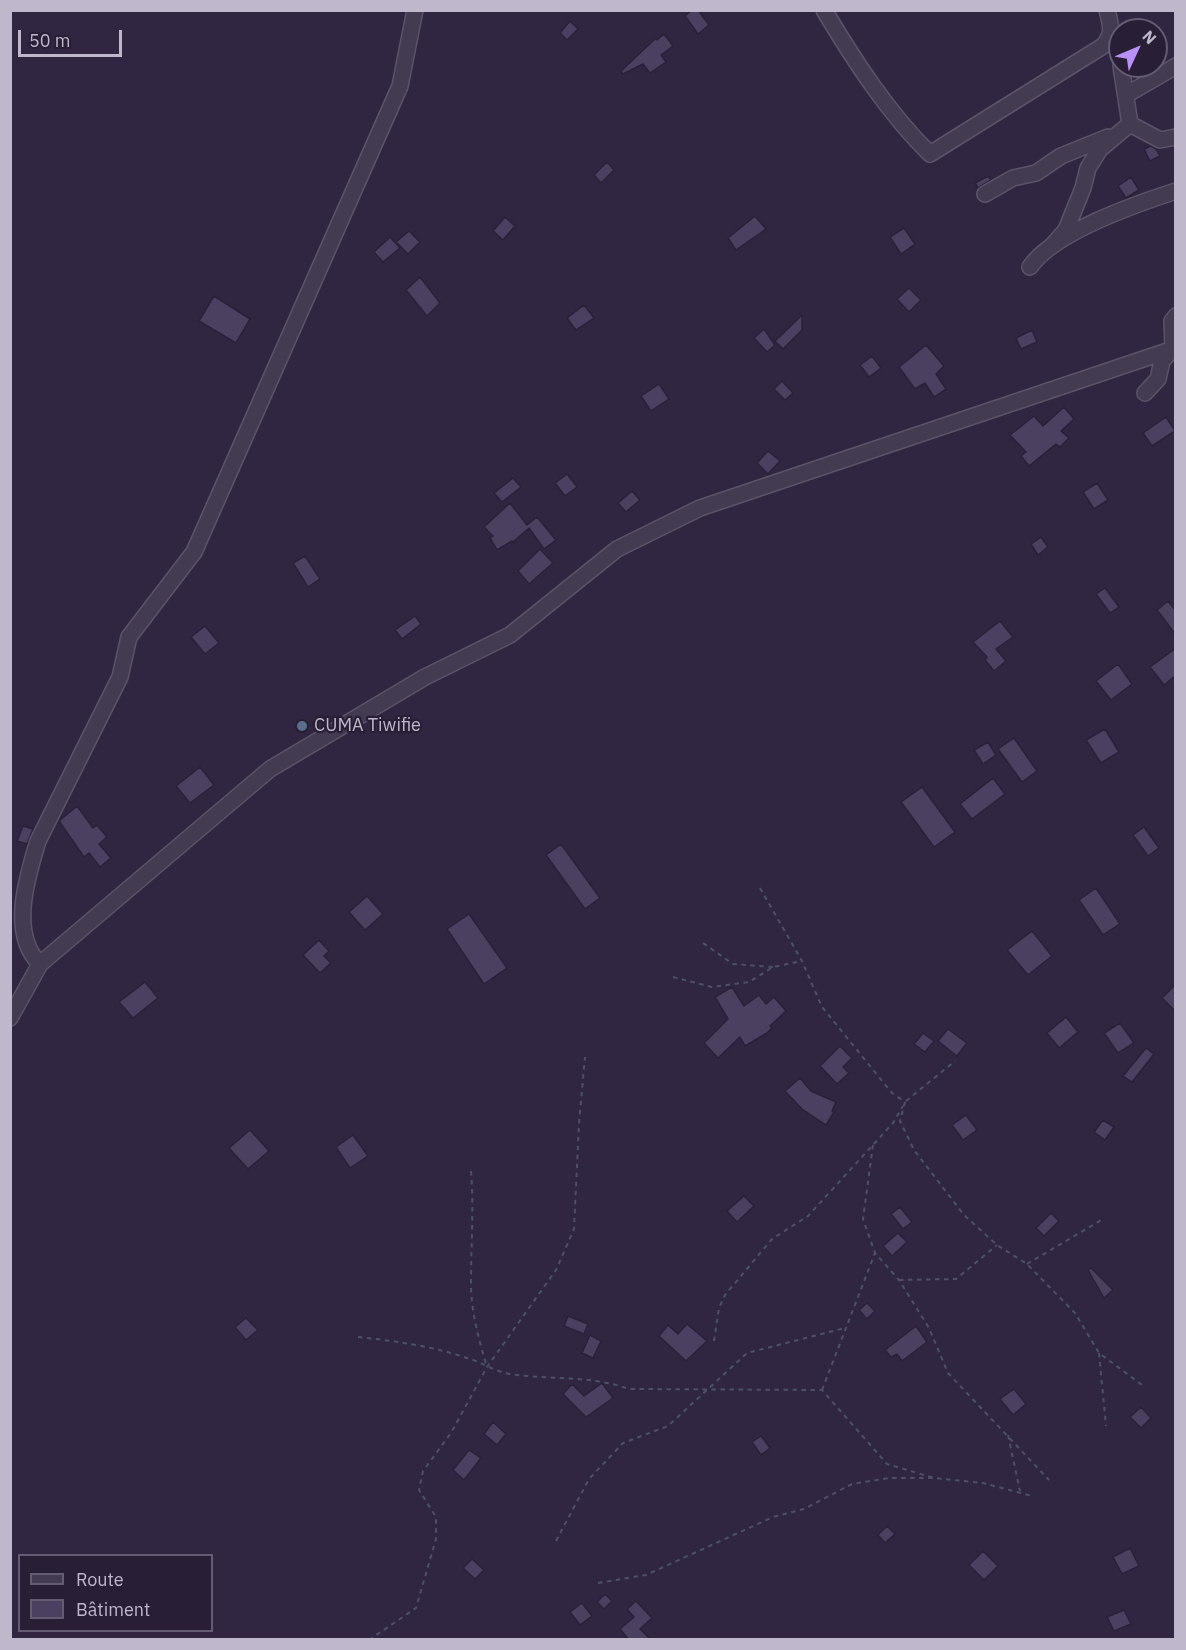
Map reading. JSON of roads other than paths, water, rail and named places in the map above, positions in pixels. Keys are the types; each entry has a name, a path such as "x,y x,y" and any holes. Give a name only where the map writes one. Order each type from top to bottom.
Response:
{"street":[{"path":"40,964 31,955 24,938 23,915 30,866 38,841 120,677 129,637 194,552 400,86 415,10"},
{"path":"824,10 871,82 910,135 930,154 1033,88 1075,65 1108,39"},
{"path":"1126,95 1176,66"},
{"path":"1123,78 1126,95 1126,128"},
{"path":"1052,246 1066,230 1083,188 1088,168 1100,149 1126,128"},
{"path":"985,194 1013,178 1036,173 1061,156 1126,128 1160,140 1176,137"},
{"path":"1030,267 1035,259 1052,246 1121,209 1176,191"},
{"path":"1174,349 1172,321 1176,315"},
{"path":"10,1018 40,964 270,769 425,677 510,635 617,549 699,508 1174,349"},
{"path":"1145,393 1158,379 1161,361 1174,349"}],"place":[{"name":"CUMA Tiwifie","path":"302,726"}]}
